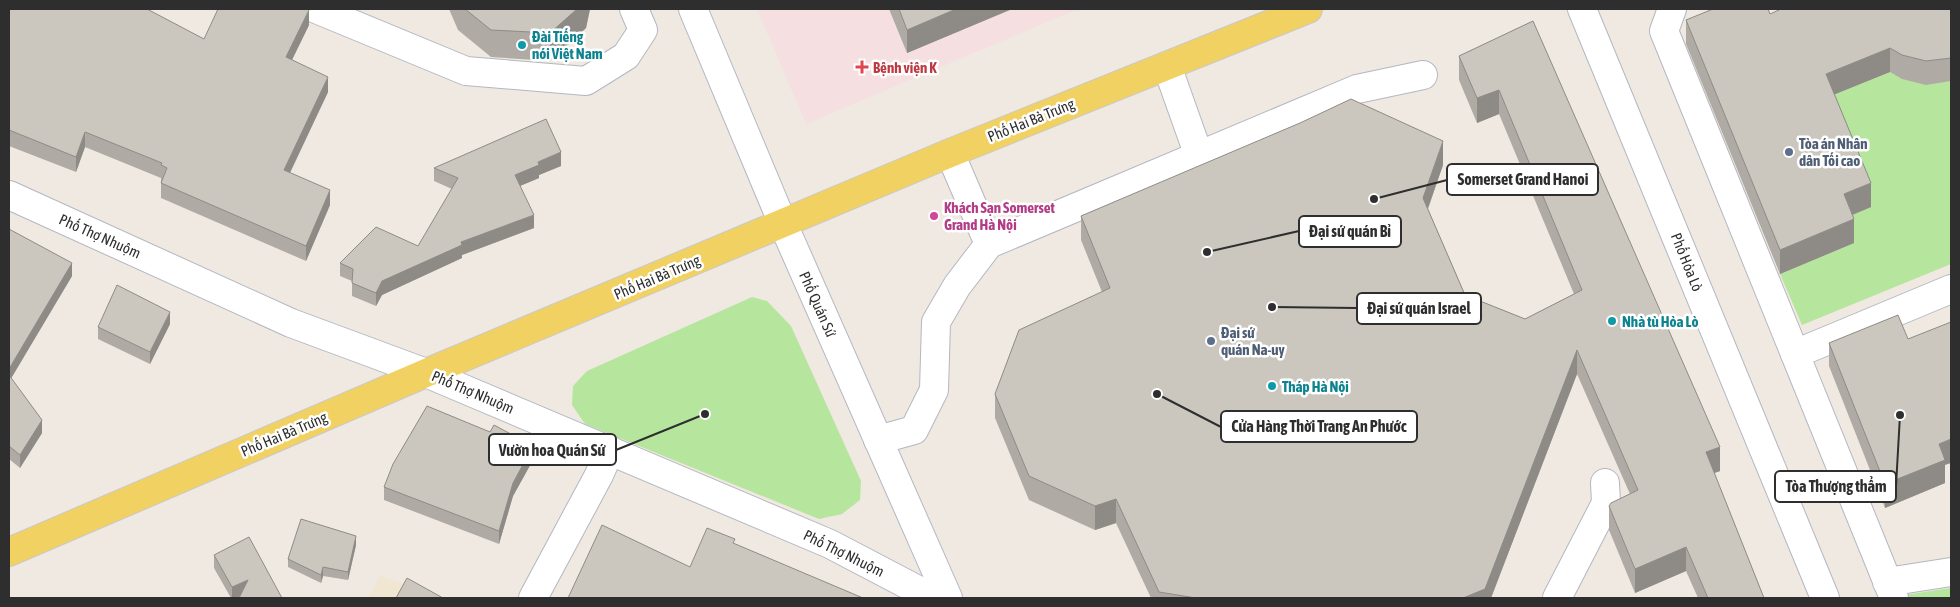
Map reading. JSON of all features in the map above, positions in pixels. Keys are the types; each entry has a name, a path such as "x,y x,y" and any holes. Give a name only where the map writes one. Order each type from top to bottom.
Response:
{"main road":[{"name":"Phố Hai Bà Trưng","path":"9,552 426,373 950,153 1308,9"}],"street":[{"path":"316,9 466,71 586,81 626,56 643,30 634,9"},
{"name":"Phố Quán Sứ","path":"692,9 783,224 948,598"},
{"name":"Phố Hỏa Lò","path":"1582,9 1826,598"},
{"path":"1672,9 1664,31 1890,590 1951,572"},
{"path":"1167,66 1199,156"},
{"path":"878,440 914,430 934,390 936,322 957,286 989,244 1357,89 1423,75"},
{"path":"950,153 989,244"},
{"name":"Phố Thợ Nhuộm","path":"9,195 291,323 426,373 830,544 933,598"},
{"path":"1795,354 1951,288"},
{"path":"534,598 600,475 610,450"},
{"path":"1558,598 1606,504 1605,483"}],"shaded area":[{"name":"Bệnh viện K","path":"757,9 1078,9 806,124"},
{"path":"380,576 449,598 368,598"}],"green space":[{"path":"1890,72 1912,81 1934,83 1951,81 1951,264 1802,325 1780,274 1854,243 1826,98"},
{"path":"752,297 767,301 791,326 861,481 860,500 842,514 819,519 585,424 572,405 573,386 587,371"},
{"path":"1951,588 1951,598 1899,598 1898,596"}],"building":[{"path":"9,9 147,9 204,39 218,9 309,10 286,57 328,77 284,170 330,190 306,246 161,183 167,168 161,165 162,163 85,132 76,157 9,130"},
{"path":"465,9 577,9 550,33 491,30"},
{"path":"899,9 956,9 907,30"},
{"name":"Tòa án Nhân dân Tối cao","path":"1713,9 1768,9 1770,14 1781,9 1951,9 1951,58 1926,61 1902,55 1890,48 1826,74 1871,183 1844,194 1854,219 1780,250 1686,20"},
{"name":"Tháp Hà Nội","path":"1533,21 1720,447 1706,452 1764,598 1708,598 1686,547 1635,569 1609,506 1611,503 1638,490 1577,350 1485,589 1463,598 1196,598 1159,592 1116,499 1095,506 1029,476 995,394 1019,330 1110,288 1081,216 1300,123 1351,99 1443,141 1423,198 1465,295 1525,319 1582,290 1499,90 1477,98 1459,56"},
{"path":"546,119 561,152 538,162 539,165 515,175 534,215 461,242 462,245 382,281 376,293 352,283 353,269 340,263 376,227 418,246 458,178 434,168"},
{"path":"9,229 72,263 9,369"},
{"path":"117,285 170,312 150,352 98,327"},
{"path":"1898,315 1908,339 1951,322 1951,439 1939,444 1945,460 1885,484 1829,343"},
{"path":"9,375 42,420 20,455 9,446"},
{"path":"427,406 490,432 494,425 533,446 513,483 499,531 384,487 393,464"},
{"path":"301,519 356,536 348,572 323,567 321,575 288,559"},
{"path":"602,525 690,567 707,528 735,539 733,543 863,598 568,598"},
{"path":"249,537 282,598 239,598 248,580 232,587 214,555"},
{"path":"407,578 443,598 396,598"}],"place":[{"name":"Đài Tiếng nói Việt Nam","path":"522,45"},
{"name":"Bệnh viện K","path":"862,67"},
{"name":"Tòa án Nhân dân Tối cao","path":"1789,152"},
{"name":"Somerset Grand Hanoi","path":"1374,199"},
{"name":"Khách Sạn Somerset Grand Hà Nội","path":"934,216"},
{"name":"Đại sứ quán Bỉ","path":"1207,252"},
{"name":"Đại sứ quán Israel","path":"1272,307"},
{"name":"Nhà tù Hỏa Lò","path":"1612,321"},
{"name":"Đại sứ quán Na-uy","path":"1211,341"},
{"name":"Tháp Hà Nội","path":"1272,386"},
{"name":"Cửa Hàng Thời Trang An Phước","path":"1157,394"},
{"name":"Vườn hoa Quán Sứ","path":"705,414"},
{"name":"Tòa Thượng thẩm","path":"1900,415"}]}
